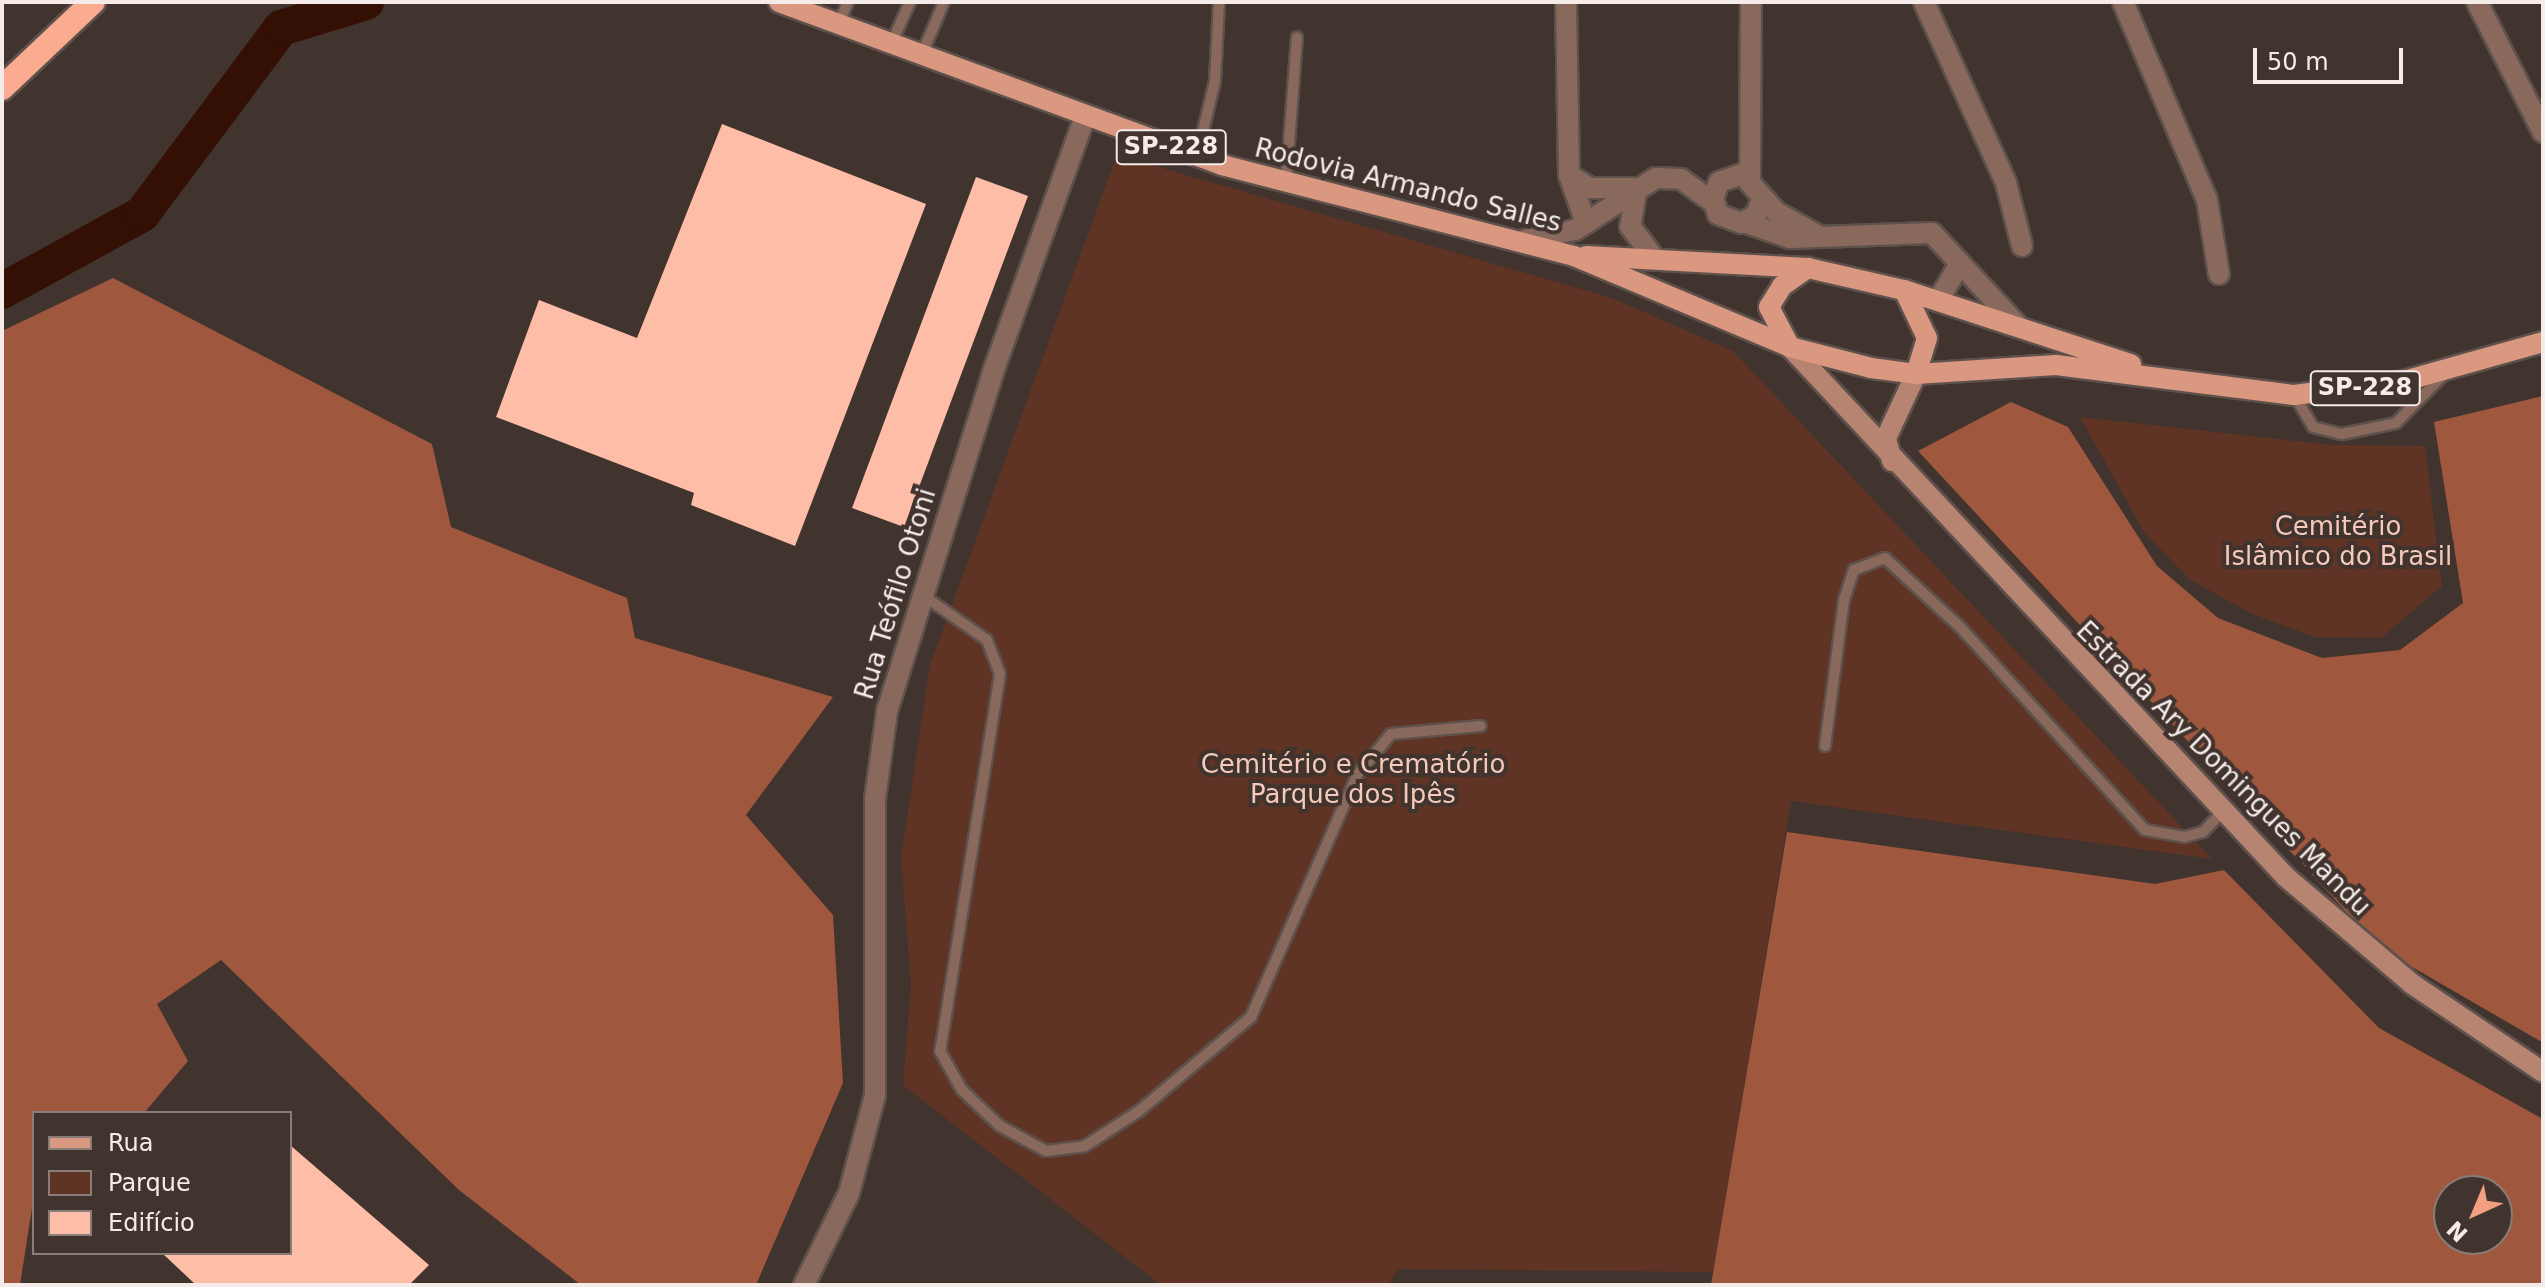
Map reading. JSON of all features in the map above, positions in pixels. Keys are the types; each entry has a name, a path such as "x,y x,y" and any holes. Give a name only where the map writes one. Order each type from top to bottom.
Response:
{"highway":[{"path":"2,88 93,2"}],"main road":[{"name":"Rodovia Armando Salles","path":"779,2 1197,156 1286,183 1574,256 1790,347 1916,374 2007,363 2113,369 2183,383 2294,395 2448,369 2543,342"},
{"name":"Rodovia Armando Salles","path":"1574,256 1808,268 1904,290 2183,383"},
{"path":"1790,347 1769,307 1808,268"},
{"path":"1904,290 1927,338 1916,374"}],"street":[{"path":"1566,2 1569,175 1586,223"},
{"path":"1751,2 1750,177 1762,199 1817,235"},
{"path":"1924,2 2006,183 2022,246"},
{"path":"2123,2 2207,200 2219,274"},
{"path":"2477,2 2543,132"},
{"name":"Rua Teófilo Otoni","path":"804,1285 849,1193 875,1095 875,799 887,711 920,593 1085,117"},
{"path":"1689,184 1719,182 1734,174 1750,177"},
{"path":"1569,175 1590,188 1637,188"},
{"path":"1508,240 1551,240 1586,223 1637,188 1669,177 1689,184 1714,203 1725,219 1744,222 1790,238 1932,233 2018,326"},
{"path":"1714,203 1719,182"},
{"path":"1637,188 1630,226 1654,258"},
{"path":"1744,222 1762,199"},
{"path":"1938,301 1959,265"},
{"name":"Estrada Ary Domingues Mandu","path":"1790,347 1896,468 2223,811 2346,933 2543,1072"},
{"path":"1896,468 1886,438 1916,374"}],"lane":[{"path":"839,23 848,2"},
{"path":"892,42 910,2"},
{"path":"922,54 944,2"},
{"path":"1197,156 1215,81 1219,2"},
{"path":"1286,183 1297,37"},
{"path":"2294,395 2301,417 2327,433 2383,428 2412,410 2448,369"},
{"path":"1825,746 1844,600 1854,570 1885,558 1961,628 2145,830 2184,837 2203,832 2223,811"},
{"path":"920,593 987,640 1000,674 940,1051 962,1090 1000,1126 1046,1151 1085,1146 1251,1017 1373,752 1408,728 1481,726"}],"green space":[{"name":"Cemitério e Crematório Parque dos Ipês","path":"1117,155 1612,298 1733,351 2212,859 1791,801 1713,1272 1398,1269 1388,1285 1161,1285 903,1085 911,985 901,858 930,665"},
{"name":"Cemitério Islâmico do Brasil","path":"2080,417 2331,445 2425,446 2442,586 2381,638 2315,637 2252,614 2189,579 2144,532"}],"shaded area":[{"path":"113,278 432,444 451,527 627,598 635,638 833,697 746,815 833,915 843,1083 756,1285 581,1285 459,1190 221,960 157,1004 188,1061 146,1111 32,1111 32,1208 20,1285 2,1285 2,331"},
{"path":"2543,396 2543,1040 2540,1041 2381,949 1918,451 2011,402 2068,427 2157,566 2218,618 2322,658 2400,650 2463,603 2434,422"},
{"path":"1787,832 2155,884 2224,870 2379,1028 2543,1119 2543,1285 1711,1285"}],"building":[{"path":"722,124 926,204 795,546 691,505 694,493 496,417 539,300 637,338"},
{"path":"976,177 1028,196 904,527 852,508"},
{"path":"292,1147 429,1265 409,1285 196,1285 164,1255 292,1255"}],"waterway":[{"path":"2,291 142,214 281,28 366,2"}]}
